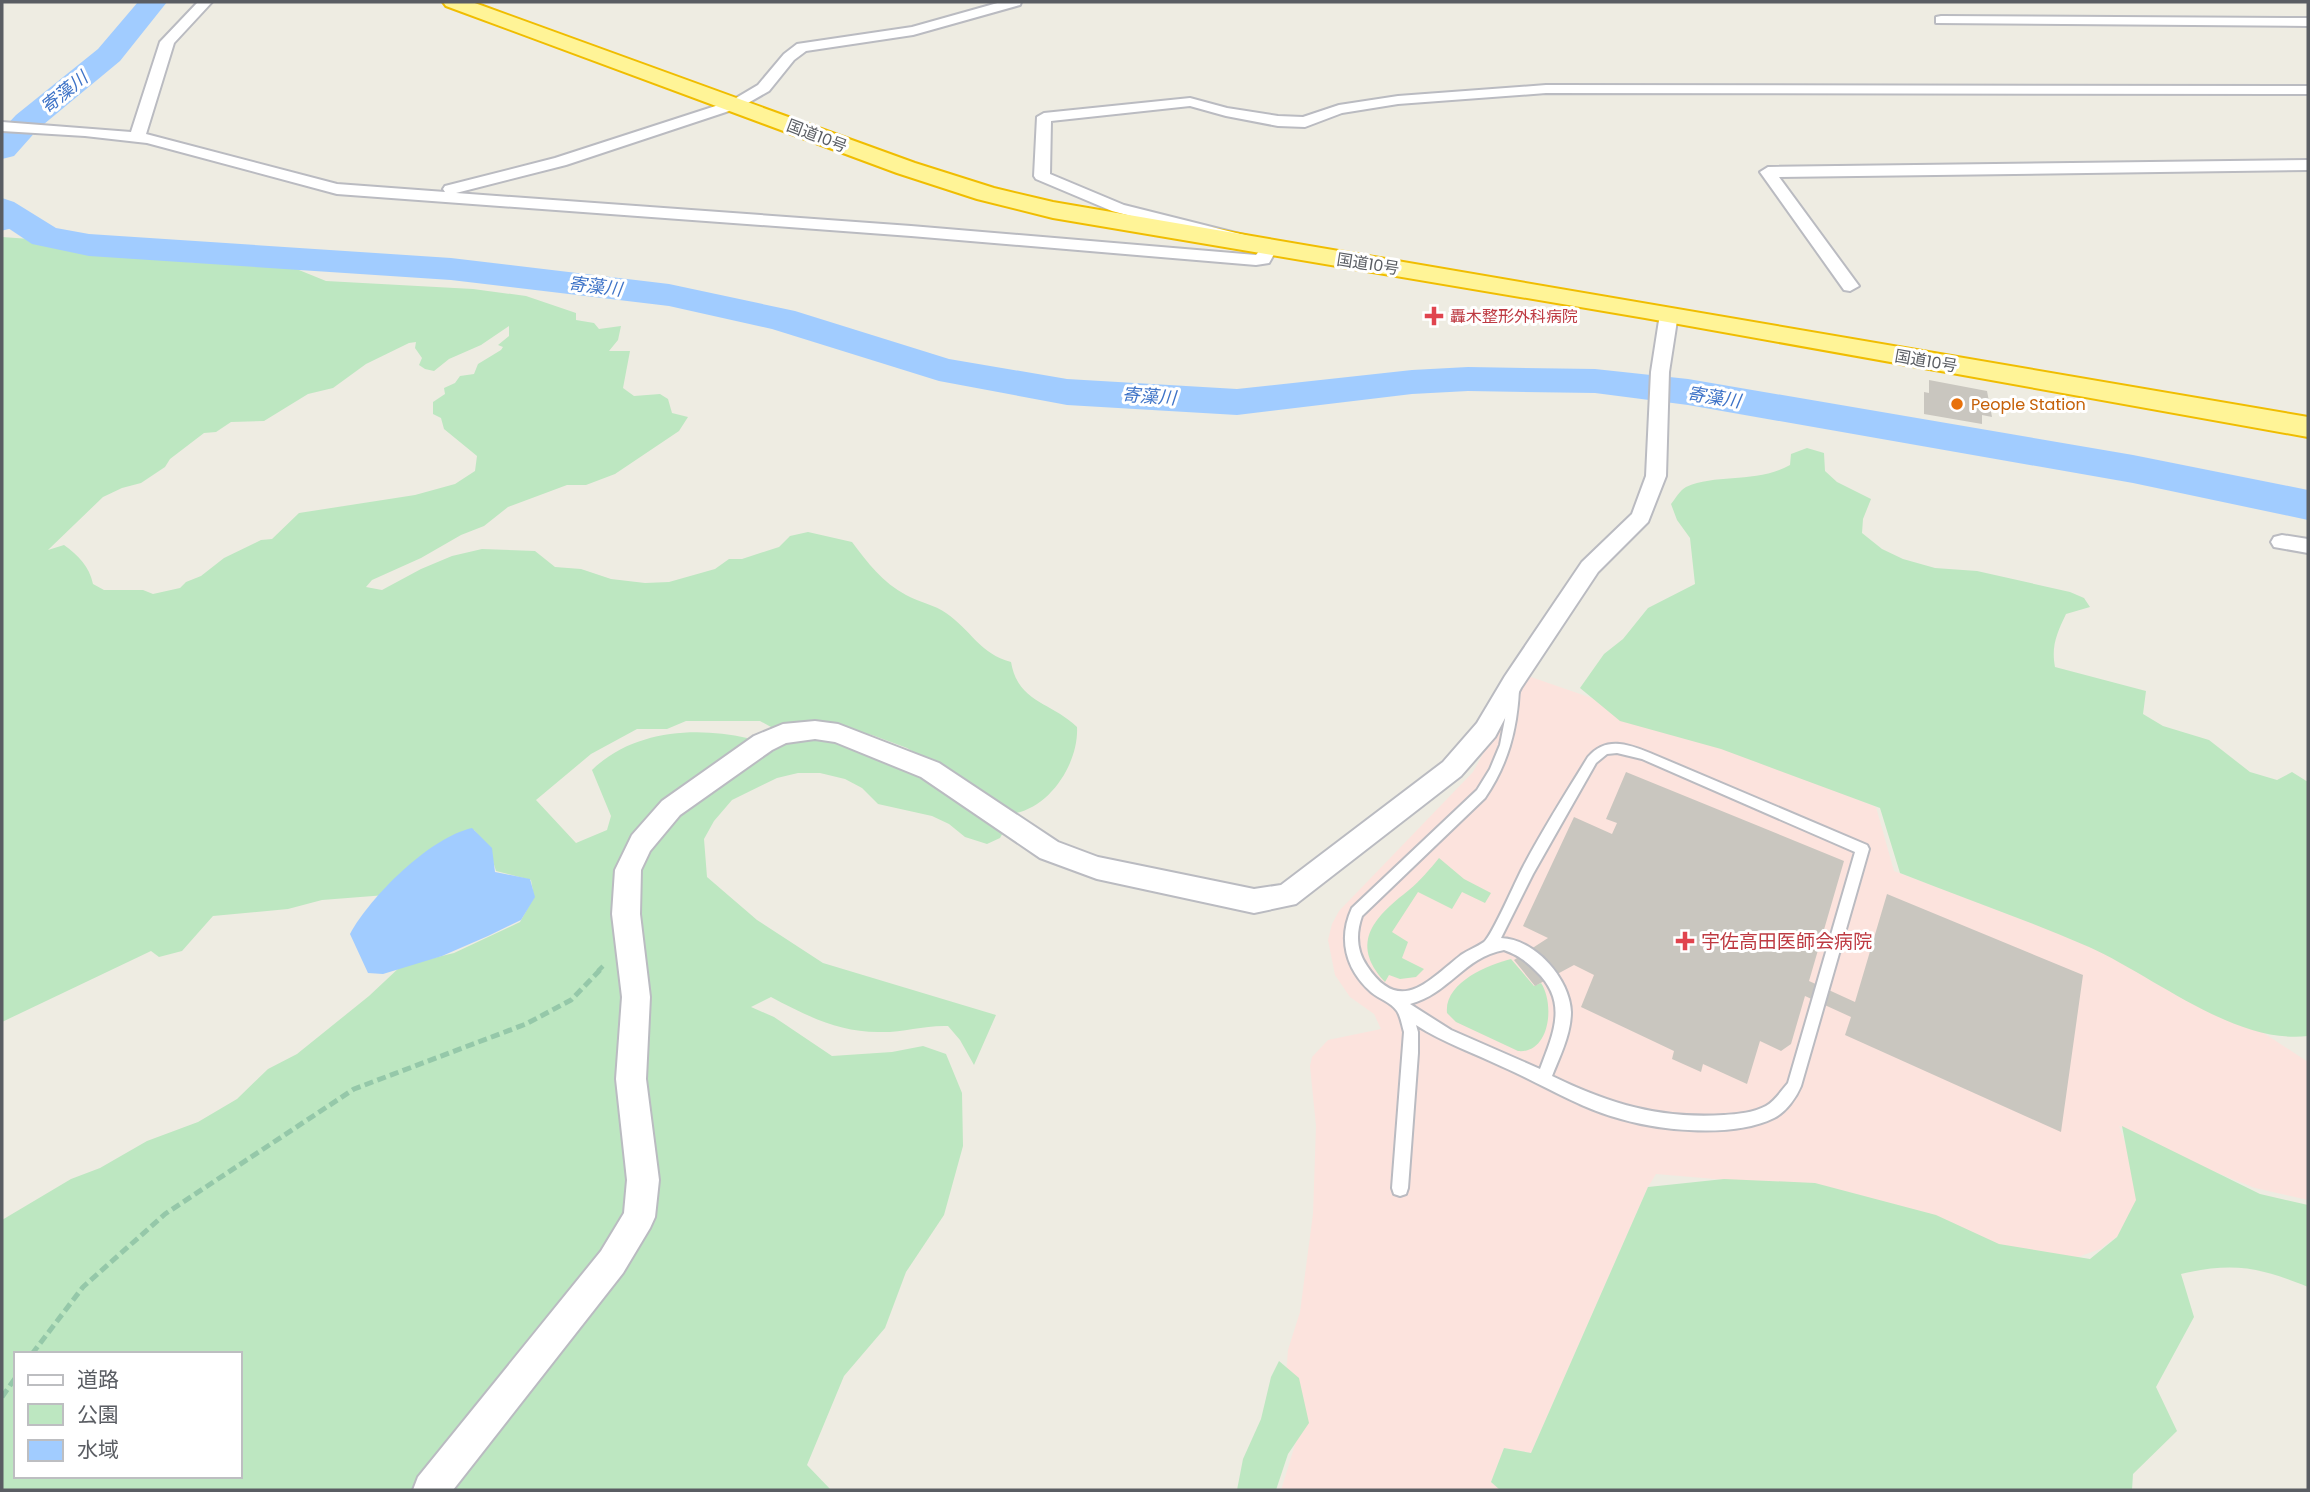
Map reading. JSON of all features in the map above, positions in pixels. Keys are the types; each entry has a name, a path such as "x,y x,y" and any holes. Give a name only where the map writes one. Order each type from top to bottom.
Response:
{"highway":[{"name":"国道10号","path":"453,2 854,150 986,194 1101,219 1669,314 2308,427"}],"street":[{"path":"137,137 167,42 205,2"},
{"path":"419,195 535,169 616,145 733,104 767,85 792,54 802,47 903,33 1014,2"},
{"path":"1941,20 2308,22"},
{"path":"2,127 137,137 337,189 911,231 1256,260 1263,259 1270,247 1118,208 1042,176 1044,117 1190,102 1226,113 1305,122 1339,109 1388,101 1438,95 1546,89 2308,90"},
{"path":"1850,286 1768,172 2308,165"},
{"path":"431,1490 612,1262 639,1217 643,1180 631,1079 636,998 626,914 628,870 632,857 654,825 671,808 745,754 783,734 816,730 838,733 930,770 1049,850 1072,860 1097,868 1254,901 1287,896 1452,769 1486,730 1513,682 1590,567 1641,517 1656,476 1660,372 1669,314"},
{"path":"2282,541 2308,546"}],"lane":[{"path":"1490,946 1528,870 1591,760 1605,748 1616,747 1646,756 1862,849 1794,1086 1781,1103 1767,1114 1724,1123 1635,1116 1598,1104 1442,1032 1404,1010 1391,996 1371,983 1354,958 1350,943 1351,926 1357,912 1481,794 1494,776 1504,755 1510,731 1513,682"},
{"path":"1391,996 1405,1000 1418,998 1467,958 1490,946 1509,946 1535,958 1563,996 1565,1018 1544,1078"},
{"path":"1400,1188 1411,1053 1411,1032 1404,1010"}],"path":[{"path":"34,1352 83,1287 120,1251 165,1214 354,1089 526,1024 571,1000 606,963"},
{"path":"2,1397 14,1380"}],"shaded area":[{"path":"1528,676 1699,735 1876,807 1894,871 2092,946 2244,1020 2308,1062 2308,1200 2255,1188 2165,1152 2119,1126 2144,1194 2126,1230 2100,1249 2078,1257 2024,1254 1835,1189 1656,1174 1531,1453 1504,1448 1491,1482 1500,1490 1281,1490 1303,1419 1286,1376 1288,1350 1300,1312 1313,1214 1316,1126 1310,1066 1312,1057 1328,1040 1381,1029 1374,1014 1350,997 1335,975 1328,940 1332,924 1339,911 1473,772 1492,737 1500,715"}],"green space":[{"path":"2,237 30,239 81,251 187,262 294,268 326,281 473,289 526,296 576,313 576,320 594,323 599,329 621,326 618,340 609,351 630,351 623,388 634,396 660,394 668,399 672,413 688,417 679,431 615,474 586,485 567,485 508,507 484,526 372,580 366,587 382,590 452,556 482,549 535,551 555,567 581,569 611,579 645,583 669,582 715,569 729,559 742,559 779,547 790,536 808,532 852,542 890,584 906,595 942,610 991,653 1011,662 1015,676 1028,694 1077,727 1073,754 1060,780 1041,802 1016,813 907,748 872,735 833,726 771,727 760,721 686,721 667,729 637,729 591,754 536,800 576,843 607,830 611,816 592,770 626,747 665,735 685,733 727,734 747,738 750,743 814,738 859,746 903,765 1005,829 1000,838 987,844 965,837 949,824 932,816 878,804 862,788 845,779 820,773 798,773 777,778 732,800 714,821 704,839 707,877 757,920 823,963 996,1015 974,1065 960,1040 948,1026 887,1032 863,1031 822,1021 771,997 751,1007 774,1017 832,1056 892,1052 923,1046 946,1054 962,1093 963,1146 944,1215 906,1272 885,1328 844,1376 807,1465 831,1490 2,1490 2,1220 71,1179 100,1168 147,1141 198,1122 237,1099 268,1069 297,1054 369,996 401,966 454,953 520,922 534,897 531,880 496,871 489,848 474,830 447,839 425,854 386,895 322,900 288,909 213,916 182,951 159,957 151,951 2,1022","holes":["509,326 509,336 498,345 503,347 501,350 478,364 474,374 460,376 455,383 444,388 445,394 433,402 433,414 441,418 444,429 477,456 475,471 455,484 415,495 299,513 272,539 261,540 224,558 180,588 153,594 143,590 104,590 93,584 83,562 64,545 48,550 103,497 141,483 165,467 170,459 204,433 216,432 231,422 264,421 308,394 333,388 366,364 409,343 416,342 415,348 422,358 419,365 434,371 449,359 481,345"]},
{"path":"1807,448 1824,453 1825,471 1837,482 1871,499 1863,519 1862,533 1882,549 1903,559 1935,568 1977,571 2070,592 2084,598 2090,607 2066,614 2060,627 2054,646 2055,667 2146,691 2143,714 2163,726 2209,740 2250,772 2277,780 2292,772 2308,782 2308,1036 2280,1036 2252,1030 2224,1019 2089,947 1900,873 1880,808 1721,749 1620,721 1580,688 1604,654 1623,639 1648,608 1695,584 1690,538 1677,520 1671,504 1682,490 1711,480 1751,477 1777,471 1790,465 1791,454"},
{"path":"1439,858 1464,879 1491,893 1485,903 1462,892 1452,909 1418,892 1392,932 1408,942 1402,958 1424,969 1416,977 1400,979 1389,975 1385,982 1374,968 1368,954 1371,931 1386,910 1417,883"},
{"path":"1511,959 1534,986 1541,983 1548,1003 1547,1026 1543,1036 1537,1045 1529,1050 1518,1051 1456,1022 1447,1013 1452,993 1460,984 1479,971"},
{"path":"2122,1126 2260,1194 2308,1205 2308,1287 2246,1268 2216,1268 2181,1274 2194,1317 2156,1387 2177,1431 2133,1474 2132,1490 1500,1490 1491,1482 1504,1448 1531,1453 1648,1187 1724,1179 1815,1183 1936,1215 1999,1244 2090,1259 2117,1237 2136,1200"},
{"path":"1279,1361 1299,1378 1309,1423 1288,1454 1276,1490 1237,1490 1243,1459 1261,1419 1271,1377"}],"water":[{"path":"472,828 492,848 495,872 530,879 535,897 521,920 442,956 383,974 368,973 350,934 360,919 386,886 420,856 438,843"}],"building":[{"name":"People Station","path":"1929,380 1987,391 1992,417 1982,415 1982,424 1924,414 1924,392 1929,393"},
{"path":"1626,772 1844,861 1809,981 1855,1002 1887,894 2083,975 2061,1132 1845,1035 1851,1017 1805,996 1791,1044 1781,1051 1760,1041 1747,1084 1703,1064 1701,1072 1672,1059 1674,1051 1581,1007 1594,975 1574,965 1535,986 1514,960 1548,938 1523,926 1574,817 1612,834 1617,823 1606,819"}],"waterway":[{"name":"寄藻川","path":"2,149 27,122 109,55 153,2"},
{"name":"寄藻川","path":"2,209 45,236 89,245 451,269 669,295 781,319 939,369 1067,392 1237,402 1412,382 1468,379 1595,381 1688,392 2133,469 2308,505"},
{"path":"2,228 22,223"}],"place":[{"name":"轟木整形外科病院","path":"1434,316"},
{"name":"People Station","path":"1957,404"},
{"name":"宇佐高田医師会病院","path":"1685,941"}]}
